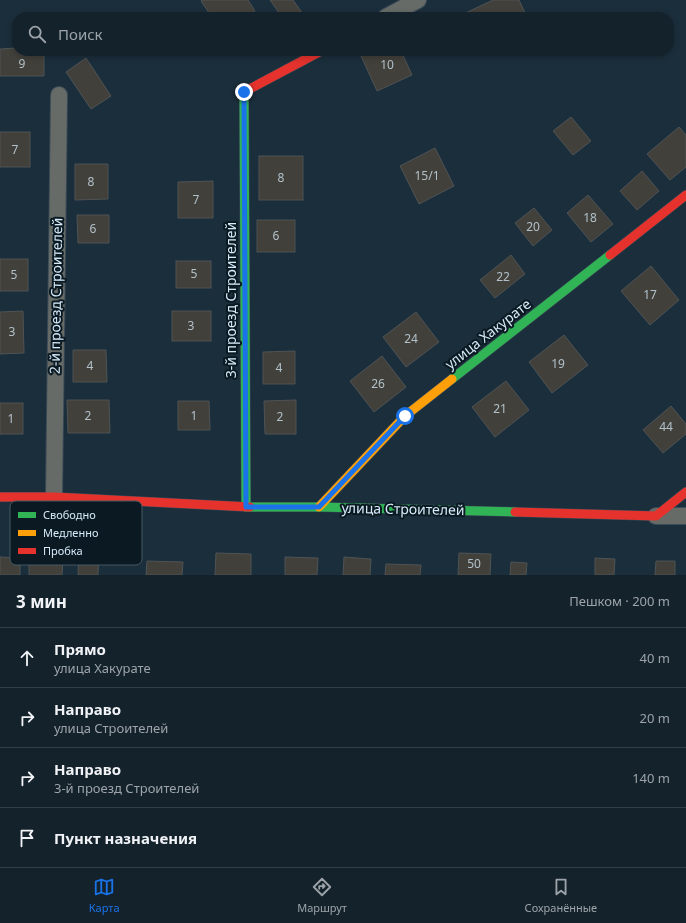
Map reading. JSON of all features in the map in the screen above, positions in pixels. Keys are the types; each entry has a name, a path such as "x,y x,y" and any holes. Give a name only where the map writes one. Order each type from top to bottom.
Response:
{"street":[{"path":"395,12 418,0"},
{"name":"3-й проезд Строителей","path":"246,507 244,92 312,56"},
{"name":"2-й проезд Строителей","path":"54,497 59,95"},
{"name":"улица Хакурате","path":"319,507 405,416 686,195"},
{"path":"656,516 686,492"},
{"name":"улица Строителей","path":"0,497 54,497 131,501"},
{"name":"улица Строителей","path":"142,502 246,507 319,507 686,516"}],"building":[{"path":"248,0 255,11 209,12 201,1"},
{"path":"270,0 293,0 301,12 278,12"},
{"path":"493,0 519,0 525,12 468,12"},
{"path":"12,48 12,56 44,56 44,76 0,76 0,49"},
{"path":"361,56 403,56 412,75 377,91"},
{"path":"86,58 111,96 91,109 66,72"},
{"path":"571,117 591,141 573,155 553,131"},
{"path":"679,127 686,135 686,167 670,180 647,154"},
{"path":"0,132 30,132 30,167 0,167"},
{"path":"435,148 454,186 419,204 400,166"},
{"path":"259,156 303,156 303,200 259,200"},
{"path":"75,164 108,164 108,199 75,200"},
{"path":"642,171 659,191 637,210 620,191"},
{"path":"213,181 213,218 178,218 178,182"},
{"path":"588,195 613,224 591,242 567,213"},
{"path":"534,208 552,230 533,246 515,223"},
{"path":"77,215 109,215 109,243 78,243"},
{"path":"257,220 295,220 295,252 257,252"},
{"path":"511,255 525,274 495,298 480,280"},
{"path":"0,259 28,259 28,291 0,291"},
{"path":"176,261 211,261 211,288 176,288"},
{"path":"651,266 679,300 650,325 621,291"},
{"path":"23,311 24,353 0,354 0,312"},
{"path":"172,311 211,311 211,341 172,341"},
{"path":"416,312 439,342 406,367 383,337"},
{"path":"564,335 588,365 552,393 529,362"},
{"path":"73,350 106,350 107,382 73,382"},
{"path":"295,351 295,384 263,384 263,352"},
{"path":"382,356 406,387 374,412 350,381"},
{"path":"506,381 529,410 495,437 472,407"},
{"path":"67,400 109,400 110,433 68,433"},
{"path":"296,400 296,434 265,434 264,401"},
{"path":"178,401 209,401 210,430 178,430"},
{"path":"0,403 23,403 23,434 0,434"},
{"path":"671,406 686,424 686,434 663,453 643,430"},
{"path":"216,553 251,554 251,575 215,575"},
{"path":"459,553 491,554 490,575 458,575"},
{"path":"0,557 10,558 10,565 20,565 20,575 0,575"},
{"path":"285,557 318,558 317,575 285,575"},
{"path":"344,557 371,559 370,575 343,575"},
{"path":"595,558 615,559 614,575 595,575"},
{"path":"147,561 183,562 182,575 146,575"},
{"path":"656,561 675,561 675,575 655,575"},
{"path":"511,562 527,563 526,575 510,575"},
{"path":"386,564 421,565 420,575 385,575"},
{"path":"29,565 63,565 62,575 29,575"},
{"path":"78,565 98,565 98,575 78,575"}],"traffic: fast":[{"path":"244,94 246,507"},
{"path":"452,379 610,255"},
{"path":"250,507 319,507 515,512"}],"traffic: slow":[{"path":"319,507 405,416 452,379"}],"traffic: jam":[{"path":"244,94 244,92 312,56"},
{"path":"610,255 686,195"},
{"path":"515,512 656,516 686,492"},
{"path":"0,497 54,497 132,501"},
{"path":"142,501 250,507"}],"route":[{"path":"244,92 246,507 319,507 405,416"}]}
